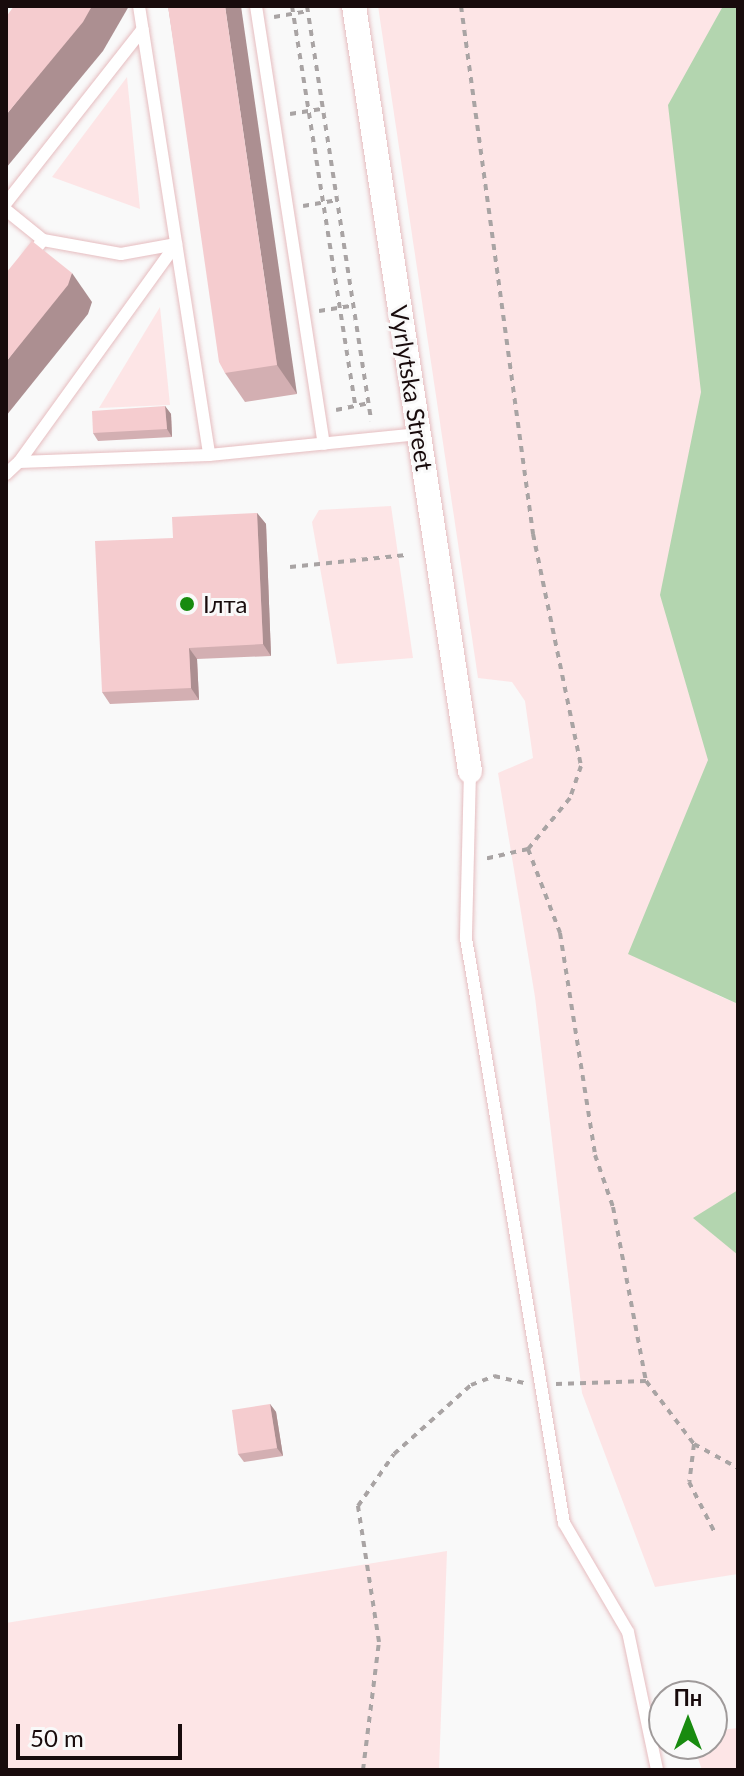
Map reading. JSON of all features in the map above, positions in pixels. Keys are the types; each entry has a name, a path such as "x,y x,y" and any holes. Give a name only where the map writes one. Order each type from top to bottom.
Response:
{"street":[{"name":"Vyrlytska Street","path":"354,6 470,771"}],"lane":[{"path":"139,6 209,455"},
{"path":"257,13 324,444"},
{"path":"6,203 143,29"},
{"path":"6,210 43,240 121,254 176,244"},
{"path":"24,265 43,240"},
{"path":"6,474 19,462 176,244"},
{"path":"19,462 209,455 419,434"},
{"path":"470,771 466,938 564,1523 628,1632 657,1770"}],"path":[{"path":"292,6 355,406"},
{"path":"461,6 533,534 581,766 570,798 528,849 466,863"},
{"path":"257,13 293,14 307,9 374,439"},
{"path":"275,117 323,109"},
{"path":"288,208 337,200"},
{"path":"305,314 352,306"},
{"path":"319,413 369,403"},
{"path":"290,567 406,555"},
{"path":"528,849 560,933 595,1155 613,1207 646,1381 694,1444 738,1468"},
{"path":"363,1770 379,1642 358,1506 394,1454 471,1385 494,1376 540,1385 646,1381"},
{"path":"694,1444 689,1482 714,1531"}],"shaded area":[{"path":"378,6 723,6 707,36 701,392 683,673 709,760 676,839 715,994 738,1004 738,1574 655,1587 582,1393 535,997 498,773 533,758 525,701 512,682 478,678"},
{"path":"723,6 738,6 738,1004 628,954 708,760 660,595 701,392 668,105"},
{"path":"127,77 140,209 52,177"},
{"path":"160,307 170,405 99,408"},
{"path":"391,506 413,658 337,664 312,522 319,510"},
{"path":"738,1190 738,1255 693,1218"},
{"path":"447,1551 439,1770 6,1770 6,1623"},
{"path":"738,1728 738,1770 702,1770 699,1760 728,1760 728,1729"}],"building":[{"path":"14,6 92,6 83,22 6,115 6,17"},
{"path":"168,6 225,6 277,365 225,373 219,362"},
{"path":"32,241 72,273 68,285 6,362 6,273"},
{"path":"165,406 167,429 93,433 92,411"},
{"name":"Ілта","path":"257,513 263,644 189,648 191,688 102,692 95,541 173,538 172,517"},
{"path":"270,1404 277,1448 238,1454 232,1410"}],"place":[{"name":"Ілта","path":"187,604"}]}
